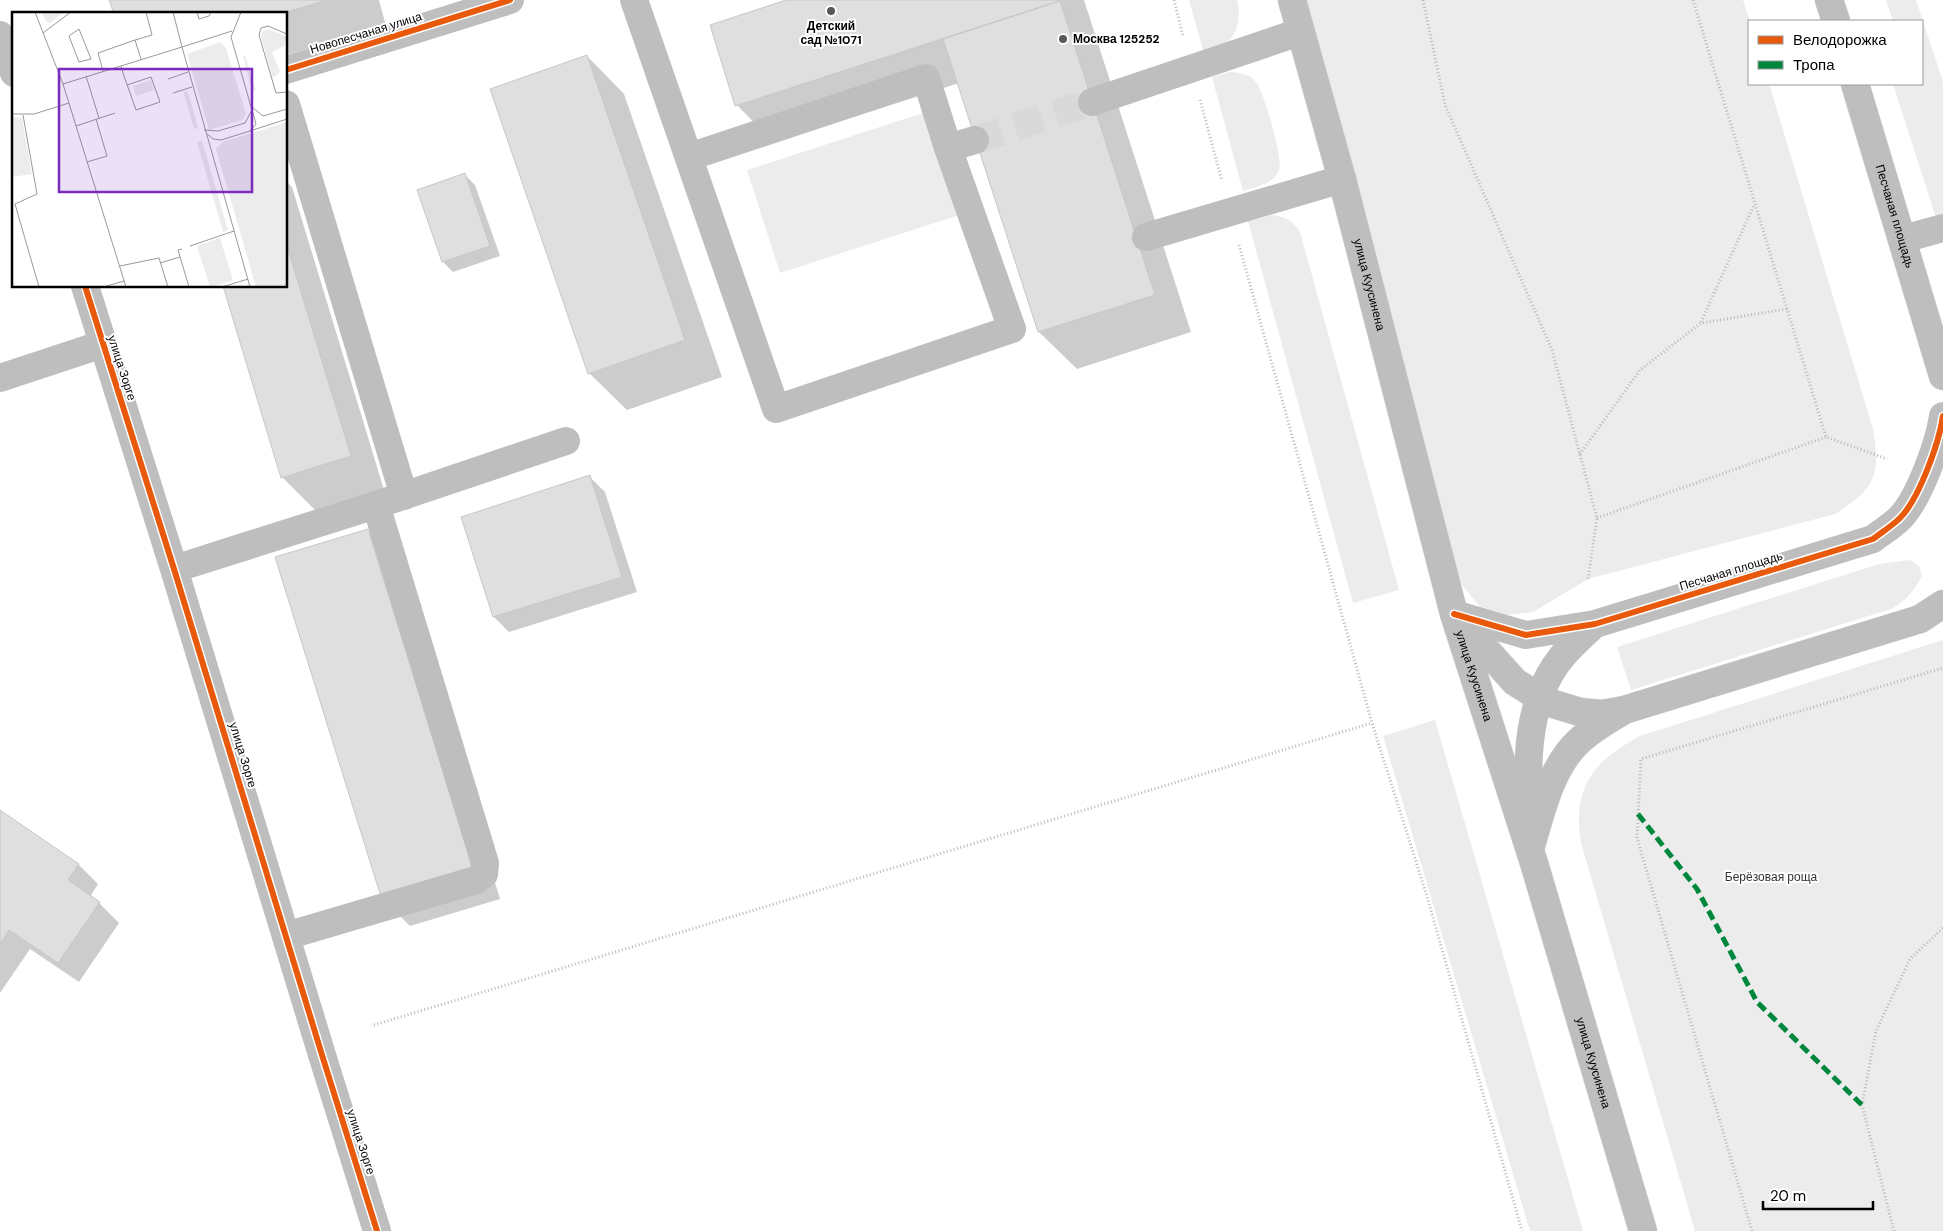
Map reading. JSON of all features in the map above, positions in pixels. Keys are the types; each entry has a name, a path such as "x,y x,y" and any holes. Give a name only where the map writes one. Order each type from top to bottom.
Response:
{"main road":[{"name":"Новопесчаная улица","path":"288,69 447,9 510,0"},
{"path":"634,0 776,409 1012,329 948,148 926,78 689,157"},
{"name":"улица Куусинена","path":"1292,0 1342,180 1454,614 1530,849 1643,1231"},
{"path":"1829,0 1836,20"},
{"path":"1092,102 1300,32"},
{"path":"0,35 12,68"},
{"name":"Песчаная площадь","path":"1855,85 1943,376"},
{"path":"288,111 404,496"},
{"path":"948,148 975,140"},
{"path":"1146,237 1342,180"},
{"path":"1903,239 1943,228"},
{"name":"улица Зорге","path":"86,288 377,1231"},
{"path":"0,378 103,344"},
{"name":"Песчаная площадь","path":"1454,614 1526,635 1596,624 1873,539 1901,517 1916,494 1937,442 1943,416"},
{"path":"174,569 404,496 566,441"},
{"path":"286,936 476,880 484,874 485,863 376,505"},
{"path":"1454,614 1514,682 1547,702 1580,712 1602,714 1624,710 1932,616 1943,604"},
{"path":"1530,849 1527,764 1532,727 1540,698 1555,666 1575,641 1596,624"},
{"path":"1530,849 1549,789 1561,765 1578,742 1624,710"}],"path":[{"path":"1174,0 1230,213 1372,723 1426,893 1522,1231"},
{"path":"1423,0 1445,105 1552,350 1597,518 1588,579"},
{"path":"1693,0 1826,437"},
{"path":"1579,455 1640,370 1701,322 1755,203"},
{"path":"1701,322 1787,309"},
{"path":"1597,518 1826,437 1887,460"},
{"path":"1752,1231 1637,838 1641,758 1943,668"},
{"path":"374,1025 1372,723"},
{"path":"1894,1231 1862,1106 1876,1030 1910,959 1943,928"}],"green space":[{"path":"1189,0 1237,0 1239,13 1237,26 1232,37 1220,46 1203,50"},
{"path":"1307,0 1743,0 1750,20 1748,20 1748,85 1769,85 1873,429 1876,459 1872,480 1859,496 1835,514 1588,579 1533,612 1506,615 1479,606 1460,582 1449,555"},
{"path":"1886,0 1916,0 1923,20 1893,20"},
{"path":"1923,21 1943,82 1943,219 1937,221 1893,85 1923,85"},
{"path":"1230,72 1249,76 1259,87 1272,125 1278,152 1279,170 1277,175 1269,182 1243,191 1212,77"},
{"path":"926,112 959,215 780,273 747,170"},
{"path":"1271,215 1288,219 1300,232 1399,590 1353,603 1248,221"},
{"path":"1910,560 1919,566 1922,576 1909,595 1891,609 1631,690 1617,647 1879,564"},
{"name":"Берёзовая роща","path":"1943,640 1943,1231 1695,1231 1581,843 1579,824 1583,792 1589,779 1609,756 1640,736"},
{"path":"1435,720 1583,1231 1530,1231 1383,736"}],"building":[{"path":"109,0 327,0 287,12 113,12"},
{"path":"786,0 1059,1 735,106 710,25"},
{"path":"1060,1 1155,295 1038,332 943,39"},
{"path":"587,55 685,340 588,374 490,89"},
{"path":"465,173 490,246 442,262 417,190"},
{"path":"288,250 351,456 281,478 224,288 288,288"},
{"path":"590,475 622,577 493,617 461,517"},
{"path":"368,529 474,872 382,900 275,557"},
{"path":"0,810 79,864 68,880 100,902 58,963 9,930 0,944"}],"tunnel":[{"path":"975,140 1092,102"}],"marked path":[{"path":"1638,814 1697,889 1757,1002 1862,1105"}],"cycle path":[{"path":"288,69 510,0"},
{"path":"86,288 377,1231"},
{"path":"1454,614 1526,635 1595,624 1873,539 1900,518 1914,498 1933,455 1943,416"}],"place":[{"name":"Детский сад №1071","path":"831,11"},
{"name":"Москва 125252","path":"1063,39"}]}
